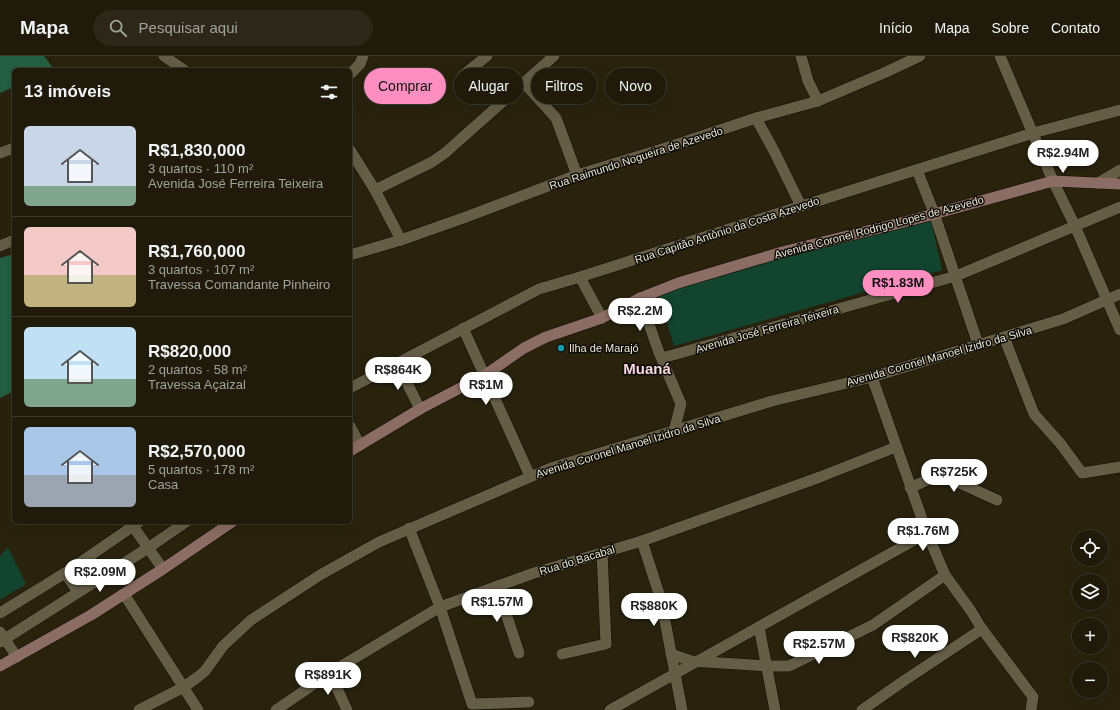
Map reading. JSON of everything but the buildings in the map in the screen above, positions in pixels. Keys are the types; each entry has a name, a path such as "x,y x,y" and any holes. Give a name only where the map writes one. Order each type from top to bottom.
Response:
{"main road":[{"name":"Avenida Coronel Rodrigo Lopes de Azevedo","path":"352,450 420,409 485,375 524,348 546,337 602,318 640,298 678,282 774,254 1053,181 1120,184"},
{"path":"0,666 91,615 124,594 163,569 220,525"}],"street":[{"path":"164,56 181,68"},
{"path":"352,72 360,64 363,56"},
{"path":"472,68 487,56"},
{"path":"375,190 432,162 445,153 554,56"},
{"path":"802,56 808,81 818,101"},
{"name":"Rua Raimundo Nogueira de Azevedo","path":"352,254 401,240 577,175 756,118 818,101 920,56"},
{"path":"1000,56 1034,133 1053,181 1075,226 1120,330"},
{"path":"524,83 556,118 577,175"},
{"name":"Rua Capitão Antônio da Costa Azevedo","path":"352,387 539,289 1034,133 1120,110"},
{"path":"756,118 774,151 800,206"},
{"path":"0,153 12,149"},
{"path":"352,153 375,190 401,240"},
{"path":"917,170 934,213 978,344"},
{"path":"1098,183 1120,170"},
{"name":"Avenida José Ferreira Teixeira","path":"662,358 956,276 1120,207"},
{"path":"0,246 12,241"},
{"path":"580,277 602,318"},
{"name":"Avenida Coronel Manoel Izidro da Silva","path":"141,710 184,687 205,671 223,646 251,620 320,575 379,542 409,528 469,504 530,476 551,468 772,401 872,377 1063,319 1120,294"},
{"path":"640,298 681,404 674,431"},
{"path":"463,328 530,476"},
{"path":"1004,337 1034,414 1060,443 1082,473 1120,467"},
{"path":"397,363 420,409"},
{"path":"872,377 910,488 945,575 982,629 1033,697 1031,710"},
{"path":"352,430 360,445"},
{"name":"Rua do Bacabal","path":"276,710 330,673 440,607 534,573 642,541 820,477 896,447"},
{"path":"910,488 940,474 997,500"},
{"path":"0,613 65,573 133,524"},
{"path":"135,524 148,548 163,569"},
{"path":"17,657 1,638 78,592 183,524"},
{"path":"409,528 440,607 472,704 529,702"},
{"path":"610,710 927,533"},
{"path":"642,541 661,600 682,710"},
{"path":"562,654 606,644 602,552"},
{"path":"65,573 78,592"},
{"path":"671,654 697,662 788,666 873,625 945,575"},
{"path":"497,586 519,653"},
{"path":"124,594 198,710"},
{"path":"759,626 774,710"},
{"path":"862,710 904,680 982,629"},
{"path":"330,673 347,710"}],"green space":[{"path":"0,56 44,56 53,68 12,68 12,88 0,93"},
{"path":"930,216 942,270 674,346 657,292"},
{"path":"12,255 12,392 0,398 0,258"},
{"path":"8,547 26,584 0,600 0,556"}],"place":[{"name":"Ilha de Marajó","path":"561,348"}],"district":[{"name":"Muaná","path":"647,368"}]}
